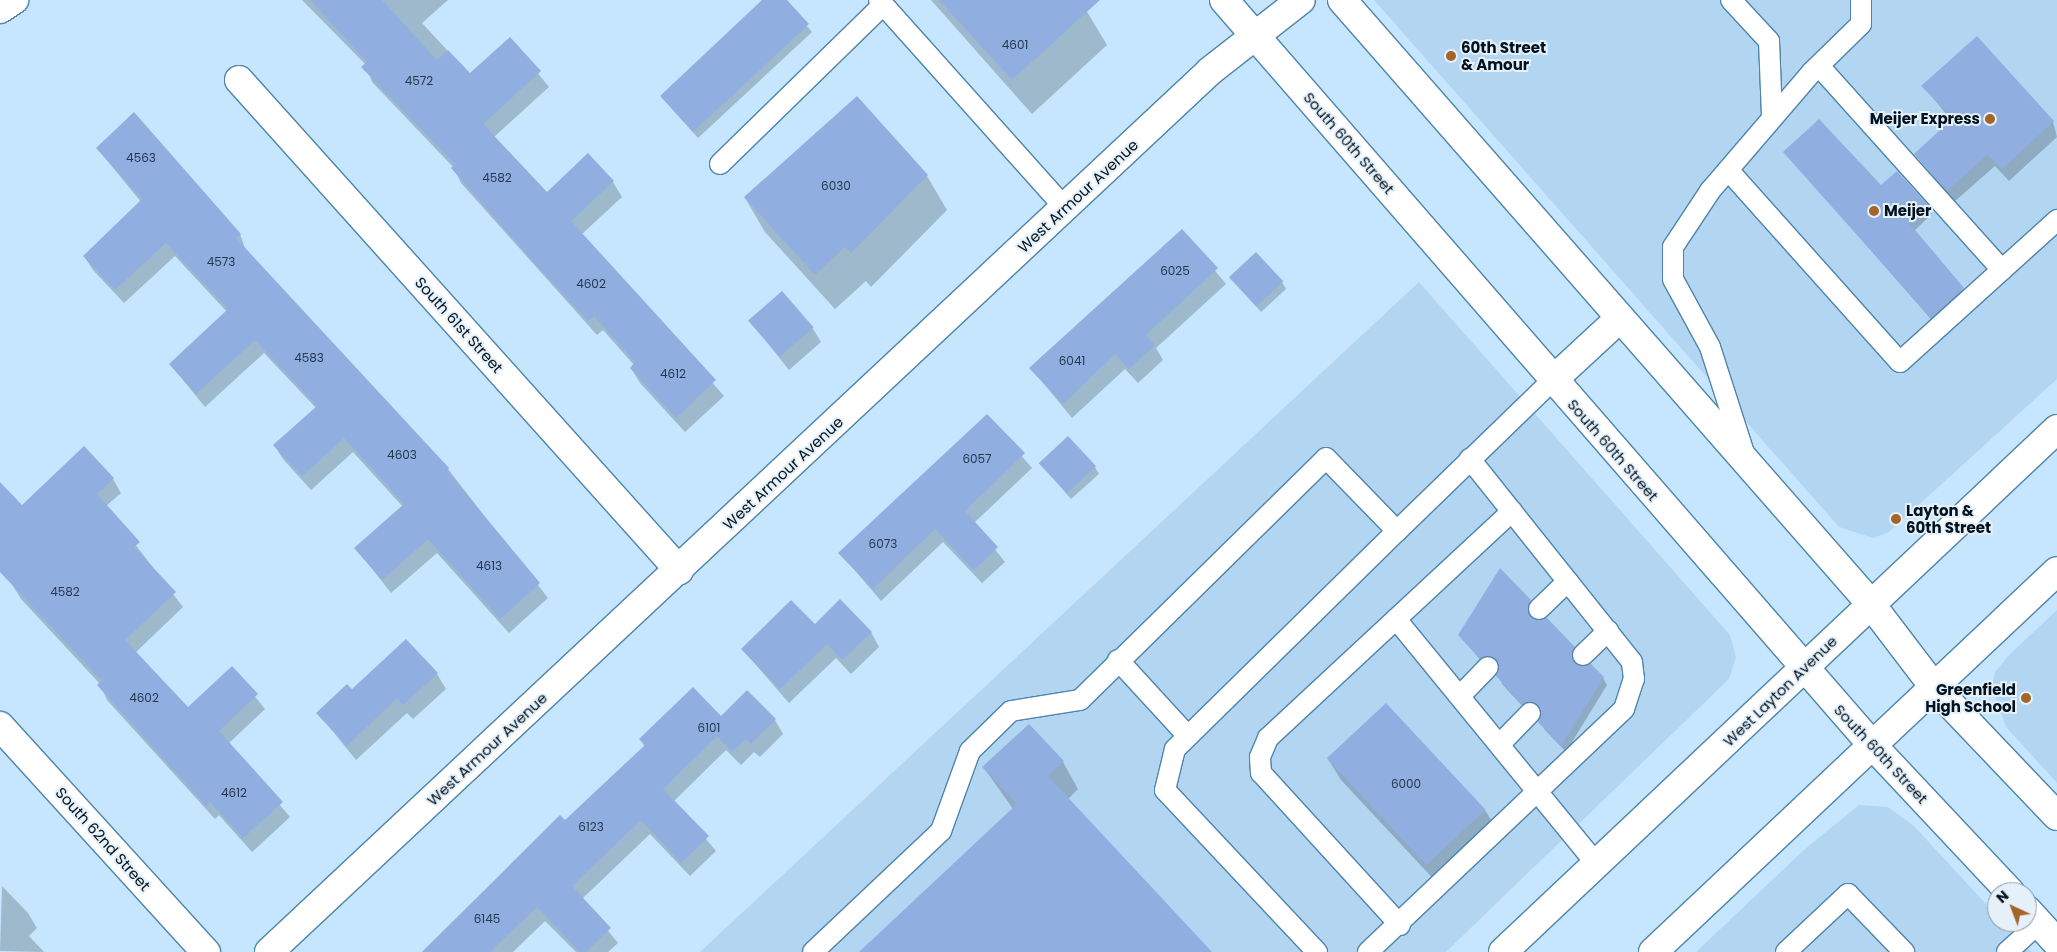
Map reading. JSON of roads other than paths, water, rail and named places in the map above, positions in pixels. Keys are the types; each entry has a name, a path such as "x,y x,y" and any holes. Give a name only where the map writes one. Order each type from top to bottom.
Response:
{"main road":[{"path":"0,9 14,0"},
{"name":"South 60th Street","path":"1224,0 1803,670 2001,882"},
{"name":"West Armour Avenue","path":"270,952 1210,71 1257,38 1301,0"},
{"path":"1342,0 1870,604 1934,687 2057,816"},
{"name":"South 61st Street","path":"239,80 679,570"},
{"path":"1553,380 1620,318"},
{"name":"West Layton Avenue","path":"1504,952 2057,429"},
{"path":"1653,952 1874,747 1934,687 2057,572"},
{"name":"South 62nd Street","path":"0,726 206,952"},
{"path":"2037,920 2057,943"}],"lane":[{"path":"1731,0 1769,41 1772,116"},
{"path":"1747,462 1710,347 1673,279 1673,246 1685,223 1772,116 1818,66 1861,24 1861,0"},
{"path":"720,164 881,2 1065,208"},
{"path":"1818,66 2002,270"},
{"path":"1729,170 1900,362 2057,220"},
{"path":"1317,952 1165,790 1175,749 1553,380"},
{"path":"812,952 941,831 970,751 1011,710 1080,700 1118,660 1326,458 1397,531"},
{"path":"1368,952 1400,925 1540,793 1624,709 1634,679 1632,662 1470,460"},
{"path":"1400,925 1260,773 1260,757 1268,738 1512,511"},
{"path":"1539,609 1568,581"},
{"path":"1396,619 1597,864"},
{"path":"1583,656 1608,631"},
{"path":"1118,660 1188,736"},
{"path":"1460,696 1488,667"},
{"path":"1500,744 1530,713"},
{"path":"1786,952 1848,894 1904,952"},
{"path":"2006,952 2021,932"}],"place":[{"name":"60th Street & Amour","path":"1451,56"},
{"name":"Meijer Express","path":"1990,119"},
{"name":"Meijer","path":"1874,211"},
{"name":"Layton & 60th Street","path":"1896,519"},
{"name":"Greenfield High School","path":"2026,698"}]}
